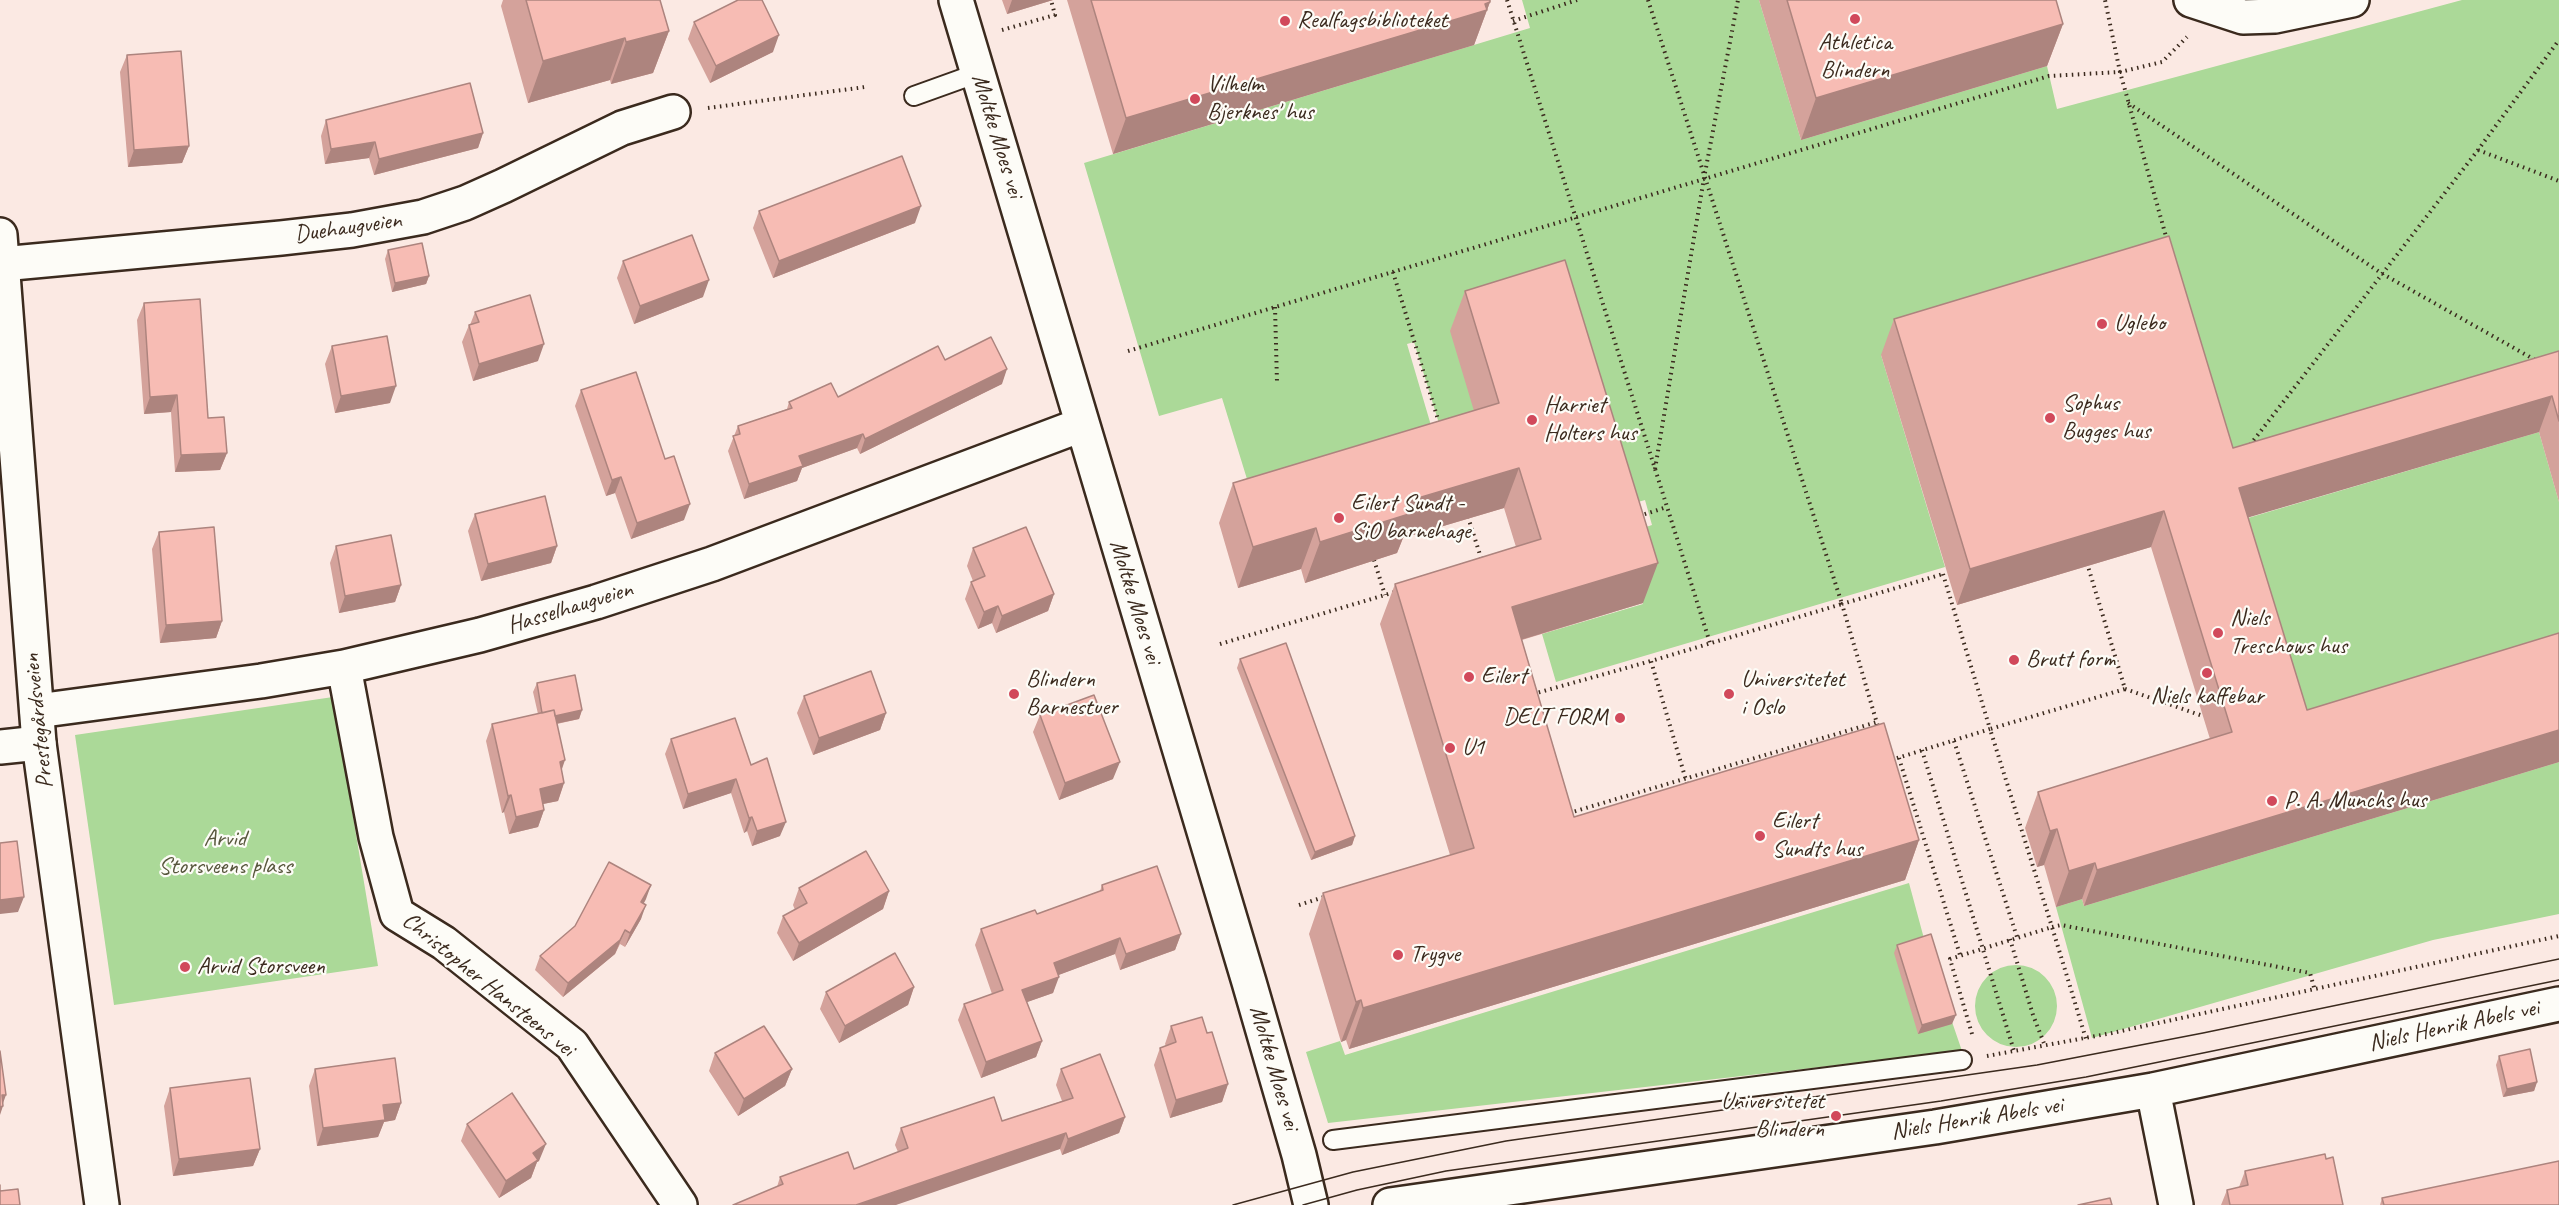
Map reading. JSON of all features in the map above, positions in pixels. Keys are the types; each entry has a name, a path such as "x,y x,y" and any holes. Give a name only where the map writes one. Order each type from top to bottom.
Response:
{"street":[{"name":"Moltke Moes vei","path":"956,0 1249,982 1311,1205"},
{"path":"2191,16 2275,16 2352,0"},
{"name":"Duehaugveien","path":"1,249 301,236 352,230 423,217 465,203 504,186 622,128 674,112"},
{"name":"Prestegårdsveien","path":"1,249 38,727 102,1205"},
{"name":"Hasselhaugveien","path":"0,747 38,727 261,681 344,667 480,635 596,602 712,564 1081,425"},
{"name":"Christopher Hansteens vei","path":"344,667 376,837 397,914 444,942 572,1046 680,1205"},
{"name":"Niels Henrik Abels vei","path":"1390,1205 1935,1127 2153,1090 2559,1004"},
{"path":"2153,1090 2176,1205"}],"lane":[{"path":"914,96 978,72"},
{"path":"1333,1140 1970,1059"}],"path":[{"path":"995,32 1055,15 1051,0"},
{"path":"1507,0 1710,643"},
{"path":"1514,21 1577,0"},
{"path":"1648,0 1842,604 1888,761 2125,689 2203,716"},
{"path":"1655,471 1704,178 1738,0"},
{"path":"2105,0 2128,103 2170,251"},
{"path":"1128,351 2049,75 2120,72 2162,62 2191,16"},
{"path":"2247,449 2478,150 2559,40"},
{"path":"674,112 865,87"},
{"path":"2128,103 2381,273 2540,363"},
{"path":"2478,150 2559,181"},
{"path":"1393,272 1441,430"},
{"path":"1275,307 1277,382"},
{"path":"1465,507 1483,567"},
{"path":"1638,516 1667,507"},
{"path":"2085,555 2125,689"},
{"path":"1374,560 1385,595"},
{"path":"1524,697 1954,571"},
{"path":"1943,574 2086,1039"},
{"path":"1948,592 1955,590"},
{"path":"1220,644 1396,592"},
{"path":"1651,661 1691,797"},
{"path":"1562,815 1877,722"},
{"path":"1954,741 2017,937"},
{"path":"1923,750 2015,1051"},
{"path":"1899,758 1960,955"},
{"path":"1299,905 1331,895"},
{"path":"2315,990 2310,973 2061,925 1983,947 1950,959 1970,1059 2086,1039 2315,990 2559,936"},
{"path":"2010,939 2045,1046"}],"green space":[{"path":"1522,0 1759,0 1801,140 2047,66 2057,109 2462,0 2559,0 2559,410 2219,485 1881,355 1945,567 1556,682 1542,634 1643,604 1622,535 1652,525 1645,500 1614,509 1504,507 1468,518 1414,342 1407,344 1435,439 1251,492 1222,398 1159,416 1084,163 1530,28"},
{"path":"2539,432 2559,502 2559,665 2314,744 2248,518"},
{"name":"Arvid Storsveens plass","path":"333,697 378,966 114,1005 75,735"},
{"path":"2559,762 2559,914 2433,940 2092,1038 2056,907 2082,899 2084,906"},
{"path":"1909,883 1926,946 1962,1051 1328,1123 1306,1052 1340,1041 1345,1055"},
{"path":"2008,965 2024,965 2039,972 2050,983 2057,998 2054,1022 2045,1035 2024,1047 2008,1047 1993,1040 1982,1029 1975,1014 1975,998 1982,983 1993,972"}],"building":[{"path":"526,0 660,0 669,31 626,42 625,38 543,61"},
{"path":"738,0 762,0 779,35 716,66 694,22"},
{"name":"Vilhelm Bjerknes' hus","path":"1091,0 1490,0 1490,2 1485,4 1487,10 1126,118"},
{"path":"1787,0 2056,0 2063,24 1816,98"},
{"path":"181,51 189,146 134,150 127,55"},
{"path":"470,83 483,133 379,159 375,142 331,149 326,120"},
{"path":"902,156 921,206 779,261 759,211"},
{"path":"692,235 709,280 640,306 623,261"},
{"path":"2169,236 2233,448 2559,351 2559,421 2552,396 2239,488 2307,710 2559,633 2559,730 2097,870 2095,863 2069,871 2057,829 2050,831 2038,792 2232,732 2164,511 1970,569 1894,319"},
{"path":"422,243 429,276 395,283 388,250"},
{"path":"1565,260 1658,563 1512,607 1574,817 1884,723 1919,840 1363,1008 1361,1000 1356,1002 1323,893 1474,848 1395,584 1541,539 1519,468 1408,501 1412,513 1320,542 1316,528 1253,547 1233,483 1499,403 1465,291"},
{"path":"530,295 544,344 479,364 469,325 479,322 475,312"},
{"path":"200,299 208,418 224,417 227,453 181,455 177,395 150,397 144,303"},
{"path":"387,336 396,386 341,396 332,346"},
{"path":"991,337 1007,369 865,439 863,434 799,456 803,466 749,484 733,436 740,434 738,426 792,408 789,402 831,383 838,397 938,346 945,360"},
{"path":"636,372 665,459 674,456 690,504 637,523 621,477 612,480 581,390"},
{"path":"545,496 557,546 488,564 475,514"},
{"path":"214,527 222,621 166,625 159,532"},
{"path":"1026,527 1054,594 1002,616 998,606 984,612 971,582 985,576 973,548"},
{"path":"391,535 401,585 345,596 336,546"},
{"path":"1286,643 1355,836 1315,852 1240,659"},
{"path":"871,671 886,713 819,738 804,696"},
{"path":"575,675 582,710 555,716 554,710 542,713 537,683"},
{"path":"1094,695 1120,762 1065,783 1040,715"},
{"path":"554,710 565,760 560,762 564,783 540,789 544,810 516,817 511,795 508,796 492,724"},
{"path":"735,718 751,765 767,758 786,822 757,831 752,817 749,818 736,779 688,794 671,739"},
{"path":"17,841 24,897 0,900 0,843"},
{"path":"866,851 889,891 799,943 783,916 807,903 799,888"},
{"path":"609,862 651,885 641,902 646,905 630,933 625,930 620,940 568,983 540,956 575,926"},
{"path":"1157,866 1181,934 1126,954 1120,938 1054,963 1059,977 1022,990 1042,1041 986,1062 964,1004 1003,990 981,929 1035,910 1037,914 1103,890 1102,885"},
{"path":"1931,934 1956,1015 1922,1025 1897,945"},
{"path":"895,953 914,987 845,1026 826,992"},
{"path":"1202,1017 1207,1033 1212,1032 1228,1084 1176,1100 1160,1048 1176,1042 1171,1026"},
{"path":"764,1026 792,1069 744,1099 715,1053"},
{"path":"2530,1049 2537,1082 2507,1089 2499,1056"},
{"path":"0,1051 6,1095 2,1095 3,1106 0,1107"},
{"path":"1100,1054 1125,1117 1068,1139 1066,1133 856,1205 733,1205 783,1184 780,1177 848,1152 854,1169 908,1148 901,1128 994,1097 1002,1121 1073,1098 1061,1069"},
{"path":"395,1058 401,1103 383,1105 385,1120 323,1128 315,1069"},
{"path":"250,1078 260,1149 179,1159 170,1088"},
{"path":"512,1093 546,1144 533,1153 538,1160 506,1181 467,1124"},
{"path":"2325,1154 2326,1159 2333,1157 2343,1205 2230,1205 2227,1190 2248,1185 2245,1171"},
{"path":"2559,1161 2559,1205 2384,1205 2382,1198"},
{"path":"18,1189 20,1205 0,1205 0,1191"},
{"path":"2110,1198 2112,1205 2078,1205"}],"tram line":[{"path":"1233,1205 1353,1172 1506,1141 2037,1065 2559,959"},
{"path":"1303,1205 1357,1190 1446,1171 1941,1101 2086,1077 2559,980"}],"place":[{"name":"Athletica Blindern","path":"1855,19"},
{"name":"Realfagsbiblioteket","path":"1285,21"},
{"name":"Vilhelm Bjerknes' hus","path":"1195,99"},
{"name":"Uglebo","path":"2102,324"},
{"name":"Sophus Bugges hus","path":"2050,418"},
{"name":"Harriet Holters hus","path":"1532,420"},
{"name":"Eilert Sundt - SiO barnehage","path":"1339,518"},
{"name":"Niels Treschows hus","path":"2218,633"},
{"name":"Brutt form","path":"2014,660"},
{"name":"Niels kaffebar","path":"2207,673"},
{"name":"Eilert","path":"1469,677"},
{"name":"Blindern Barnestuer","path":"1014,694"},
{"name":"Universitetet i Oslo","path":"1729,694"},
{"name":"DELT FORM","path":"1620,718"},
{"name":"U1","path":"1450,748"},
{"name":"P. A. Munchs hus","path":"2272,801"},
{"name":"Eilert Sundts hus","path":"1760,836"},
{"name":"Trygve","path":"1398,955"},
{"name":"Arvid Storsveen","path":"185,967"},
{"name":"Universitetet Blindern","path":"1836,1116"}]}
